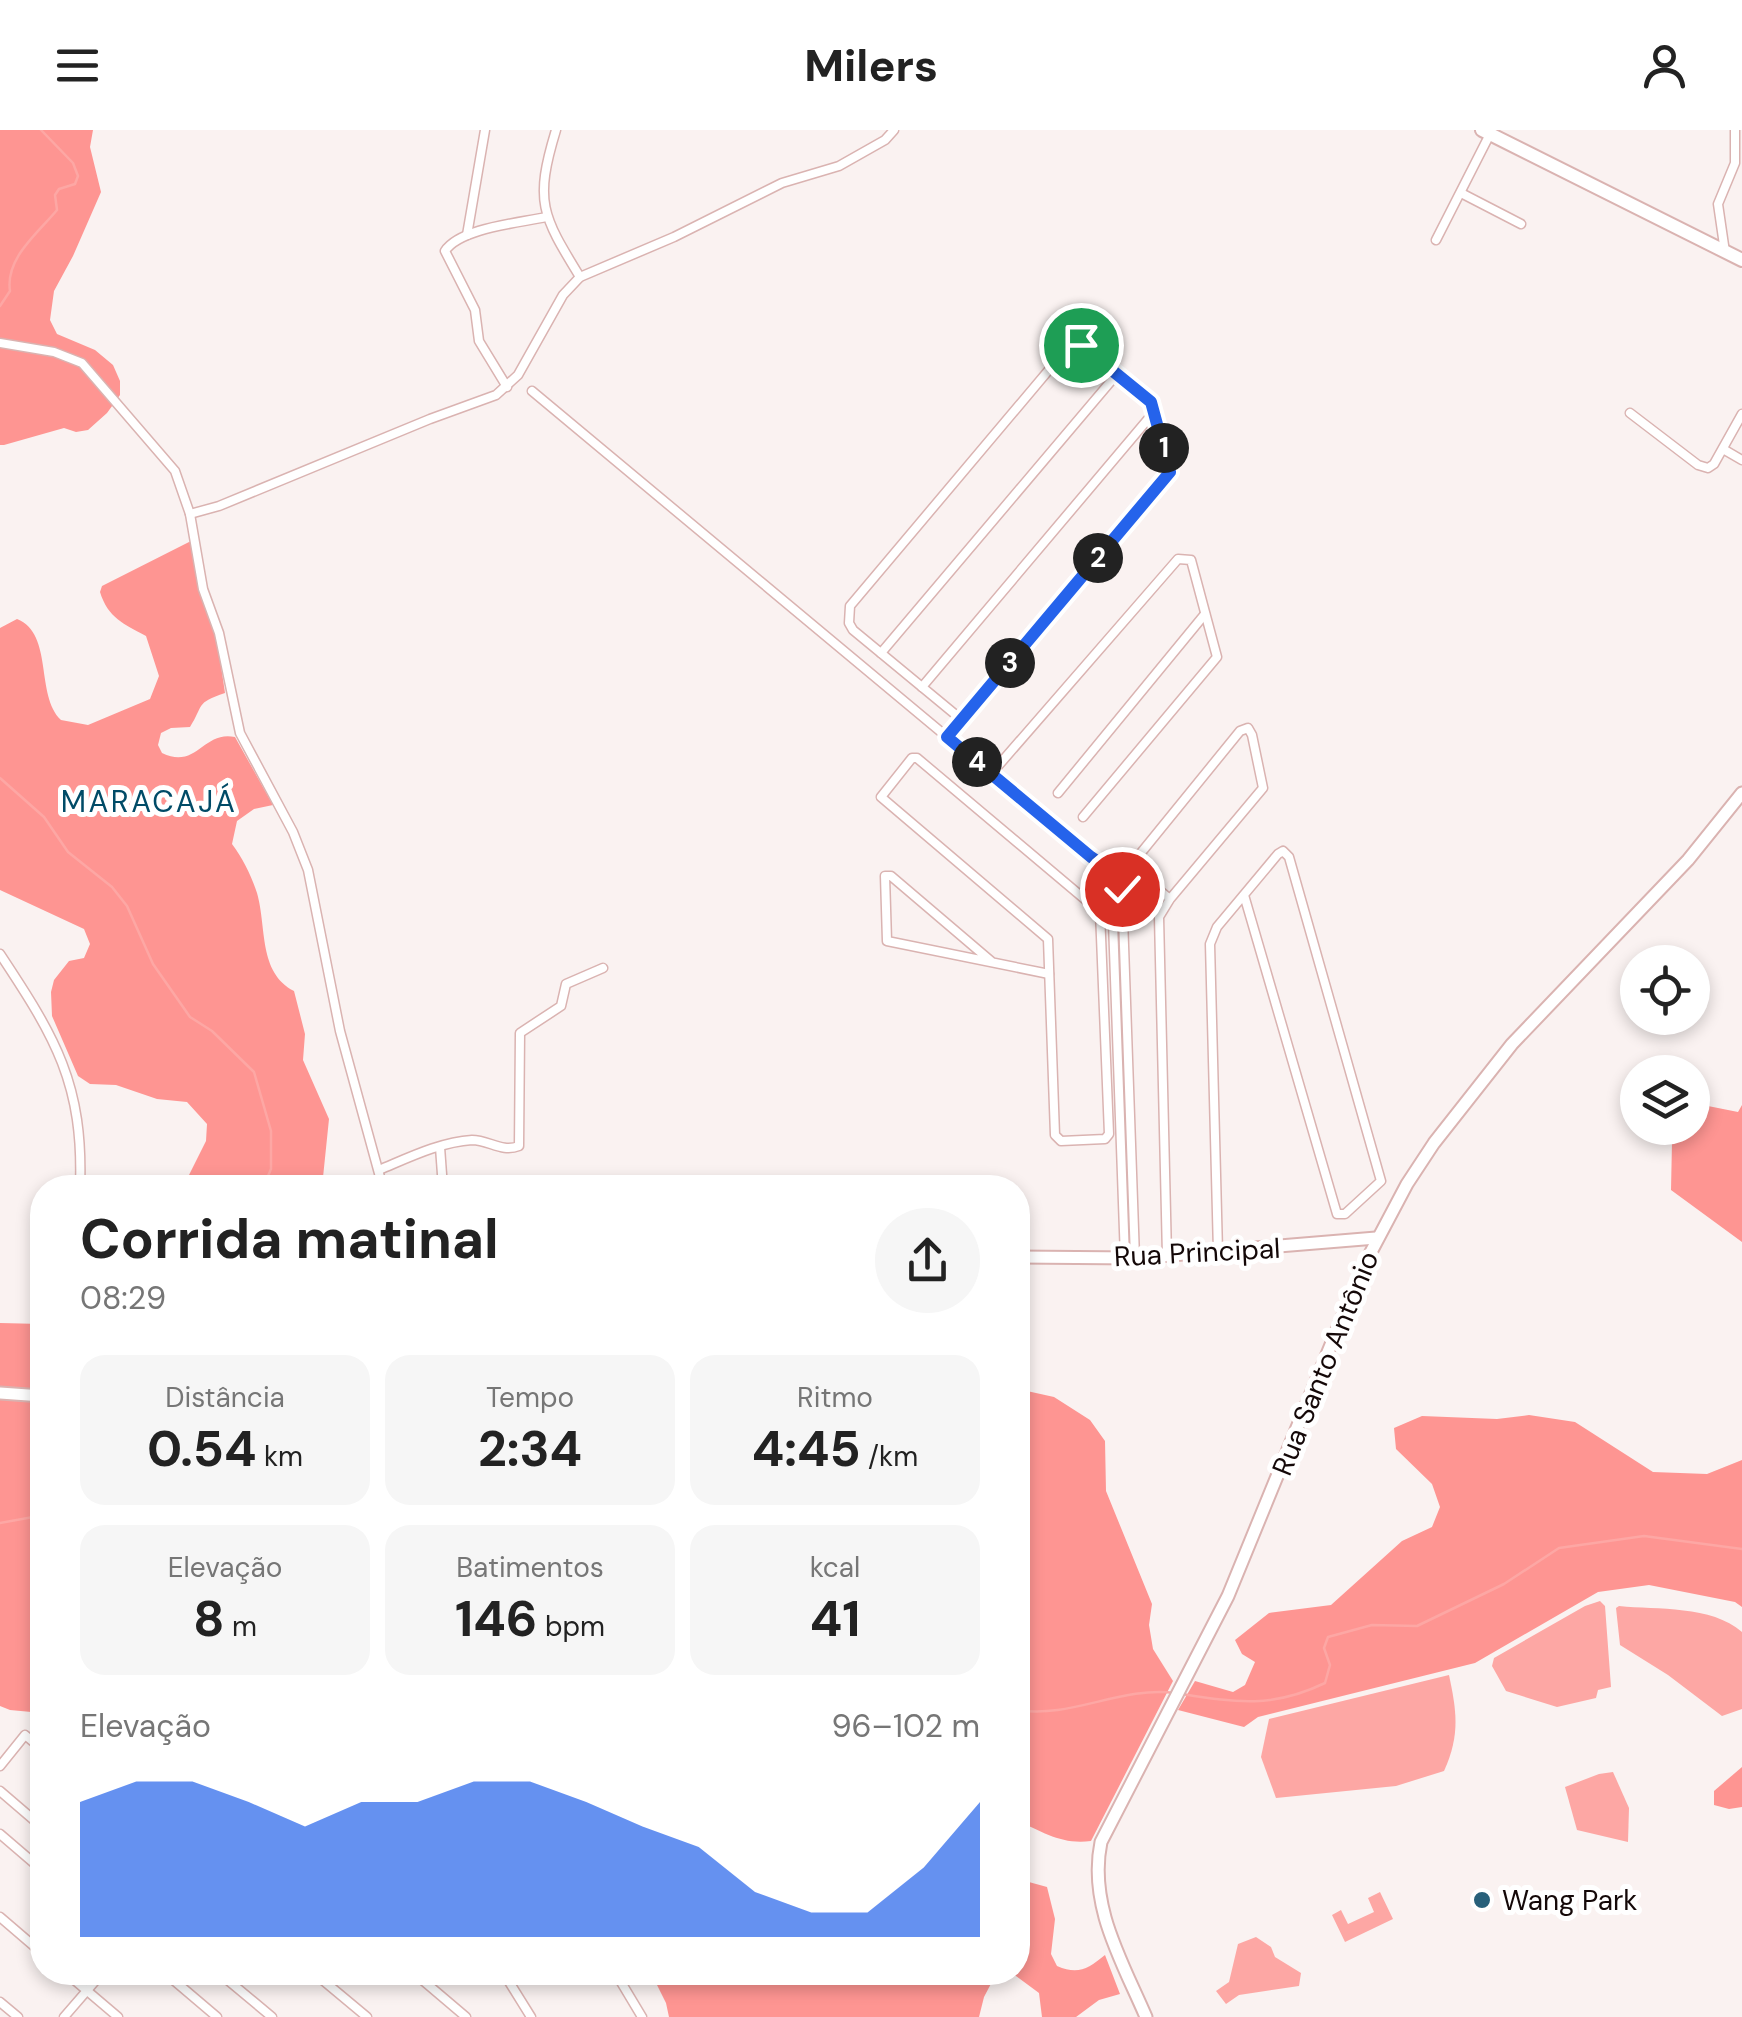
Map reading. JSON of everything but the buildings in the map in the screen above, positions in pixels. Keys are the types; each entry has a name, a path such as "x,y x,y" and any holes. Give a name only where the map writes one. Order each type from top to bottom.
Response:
{"main road":[{"path":"1486,132 1742,260"},
{"name":"Rua Santo Antônio","path":"1146,2017 1104,1916 1098,1893 1098,1861 1115,1810 1228,1596 1376,1238 1423,1160 1491,1069 1555,996 1688,860 1742,794"},
{"name":"Rua Principal","path":"1030,1256 1130,1258 1376,1238"},
{"path":"0,1393 30,1395"}],"street":[{"path":"467,235 484,130"},
{"path":"556,130 542,184 546,217 580,277"},
{"path":"190,514 219,506 430,418 496,395 507,387 536,346 563,295 580,277 674,237 782,183 838,166 885,140 894,130"},
{"path":"1726,252 1718,204 1735,163 1735,130"},
{"path":"1436,240 1462,193 1486,132"},
{"path":"1462,193 1522,224"},
{"path":"507,387 480,342 475,310 446,254 447,247 467,235 546,217"},
{"path":"0,343 54,352 82,363 168,460 183,488 203,589 219,633 240,733 294,832 308,870 340,1031 379,1175"},
{"path":"947,737 962,720 1170,472 1151,402 1081,345 1069,346 853,599 848,614 849,623 962,720"},
{"path":"882,653 1117,374"},
{"path":"532,391 1105,869 1112,894 1130,1258"},
{"path":"922,687 1154,412"},
{"path":"1630,413 1703,468 1712,467 1742,414"},
{"path":"1722,449 1742,460"},
{"path":"991,774 1178,559 1192,560 1216,657 1083,817"},
{"path":"1058,793 1205,614"},
{"path":"1167,1256 1156,930 1158,917 1170,899 1264,788 1248,728 1240,732 1136,860 1138,874 1170,899"},
{"path":"912,758 917,758 1100,912 1109,1134 1105,1139 1061,1141 1056,1135 1049,974 1048,940 883,800 881,794 912,758"},
{"path":"1218,1252 1210,944 1217,927 1278,854 1283,851 1288,854 1382,1178 1376,1188 1342,1216 1336,1212 1244,895"},
{"path":"1082,896 1105,869"},
{"path":"992,962 891,876 886,876 888,940 992,962 1049,974"},
{"path":"0,954 42,1017 71,1082 80,1175"},
{"path":"378,1170 440,1147 473,1140 508,1149 519,1146 520,1033 561,1006 566,984 602,968"},
{"path":"440,1147 442,1175"},
{"path":"0,1766 26,1735 30,1738"},
{"path":"0,1791 30,1816"},
{"path":"0,1834 30,1860"},
{"path":"0,1917 30,1943"},
{"path":"80,1985 118,2017"},
{"path":"64,2017 92,1985"},
{"path":"179,1985 217,2017"},
{"path":"234,1985 272,2017"},
{"path":"329,1985 367,2017"},
{"path":"429,1985 465,2015"},
{"path":"512,1985 531,2017"},
{"path":"623,1985 642,2017"},
{"path":"0,2002 18,2017"}],"shaded area":[{"path":"0,130 93,130 90,147 101,192 54,291 50,320 57,334 95,350 113,365 120,381 120,395 88,430 64,428 4,445 0,445"},
{"path":"191,541 201,596 216,632 225,693 204,702 190,727 161,733 158,745 162,753 184,757 215,739 235,737 273,805 254,809 237,821 232,844 257,893 274,973 294,991 305,1034 303,1060 329,1119 323,1175 189,1175 206,1141 207,1124 187,1102 157,1099 116,1085 90,1084 78,1076 52,1016 54,980 69,961 84,958 90,944 84,929 0,890 0,628 17,619 28,627 40,651 53,709 61,720 88,725 150,699 159,676 146,636 112,614 103,601 102,586"},
{"path":"1742,1105 1742,1242 1671,1190 1672,1145 1710,1145 1710,1106 1738,1112"},
{"path":"0,1323 30,1324 30,1712 0,1706"},
{"path":"1030,1392 1054,1397 1090,1420 1105,1441 1106,1491 1152,1604 1149,1625 1153,1649 1173,1681 1091,1841 1044,1833 1030,1827"},
{"path":"1529,1415 1575,1422 1653,1472 1707,1474 1742,1460 1742,1607 1735,1602 1649,1585 1598,1592 1475,1663 1258,1717 1244,1727 1178,1710 1195,1681 1233,1692 1245,1685 1255,1662 1242,1654 1235,1640 1269,1613 1331,1605 1402,1541 1432,1527 1440,1507 1432,1484 1396,1449 1394,1428 1422,1416 1497,1419"},
{"path":"1600,1601 1605,1606 1611,1687 1598,1690 1596,1698 1557,1707 1506,1691 1492,1666 1494,1658"},
{"path":"1616,1608 1700,1613 1742,1632 1742,1709 1722,1716 1620,1645"},
{"path":"1449,1675 1456,1724 1444,1771 1396,1786 1276,1798 1261,1757 1269,1719"},
{"path":"1742,1767 1742,1807 1714,1805 1714,1791"},
{"path":"1613,1772 1629,1808 1628,1842 1577,1830 1565,1787"},
{"path":"1030,1882 1047,1887 1055,1919 1051,1954 1057,1966 1082,1969 1105,1955 1120,1994 1099,2000 1076,2017 1042,2017 1039,1993 1028,1985"},
{"path":"1380,1892 1393,1919 1345,1942 1332,1915 1341,1910 1348,1924 1374,1912 1368,1898"},
{"path":"1256,1937 1271,1947 1275,1957 1301,1973 1299,1986 1239,1995 1226,2004 1216,1991 1229,1982 1238,1944"},
{"path":"657,1985 990,1985 979,2017 669,2017"}],"waterway":[{"path":"0,306 10,291 18,257 57,210 55,195 59,189 75,184 78,176 73,163 41,130"},
{"path":"0,778 44,817 68,852 112,887 127,906 153,964 190,1017 212,1031 254,1072 271,1131 268,1175"},
{"path":"0,1523 30,1518"},
{"path":"1182,1694 1255,1701 1306,1691 1325,1683 1330,1665 1324,1648 1328,1637 1372,1625 1417,1626 1504,1584 1559,1548 1644,1536 1742,1549"},
{"path":"1030,1711 1057,1710 1135,1694 1175,1693"}],"place":[{"name":"Wang Park","path":"1482,1900"}],"district":[{"name":"MARACAJÁ","path":"149,802"}],"route":[{"path":"1081,345 1151,402 1170,472 947,737 1114,872 1122,889"}]}
